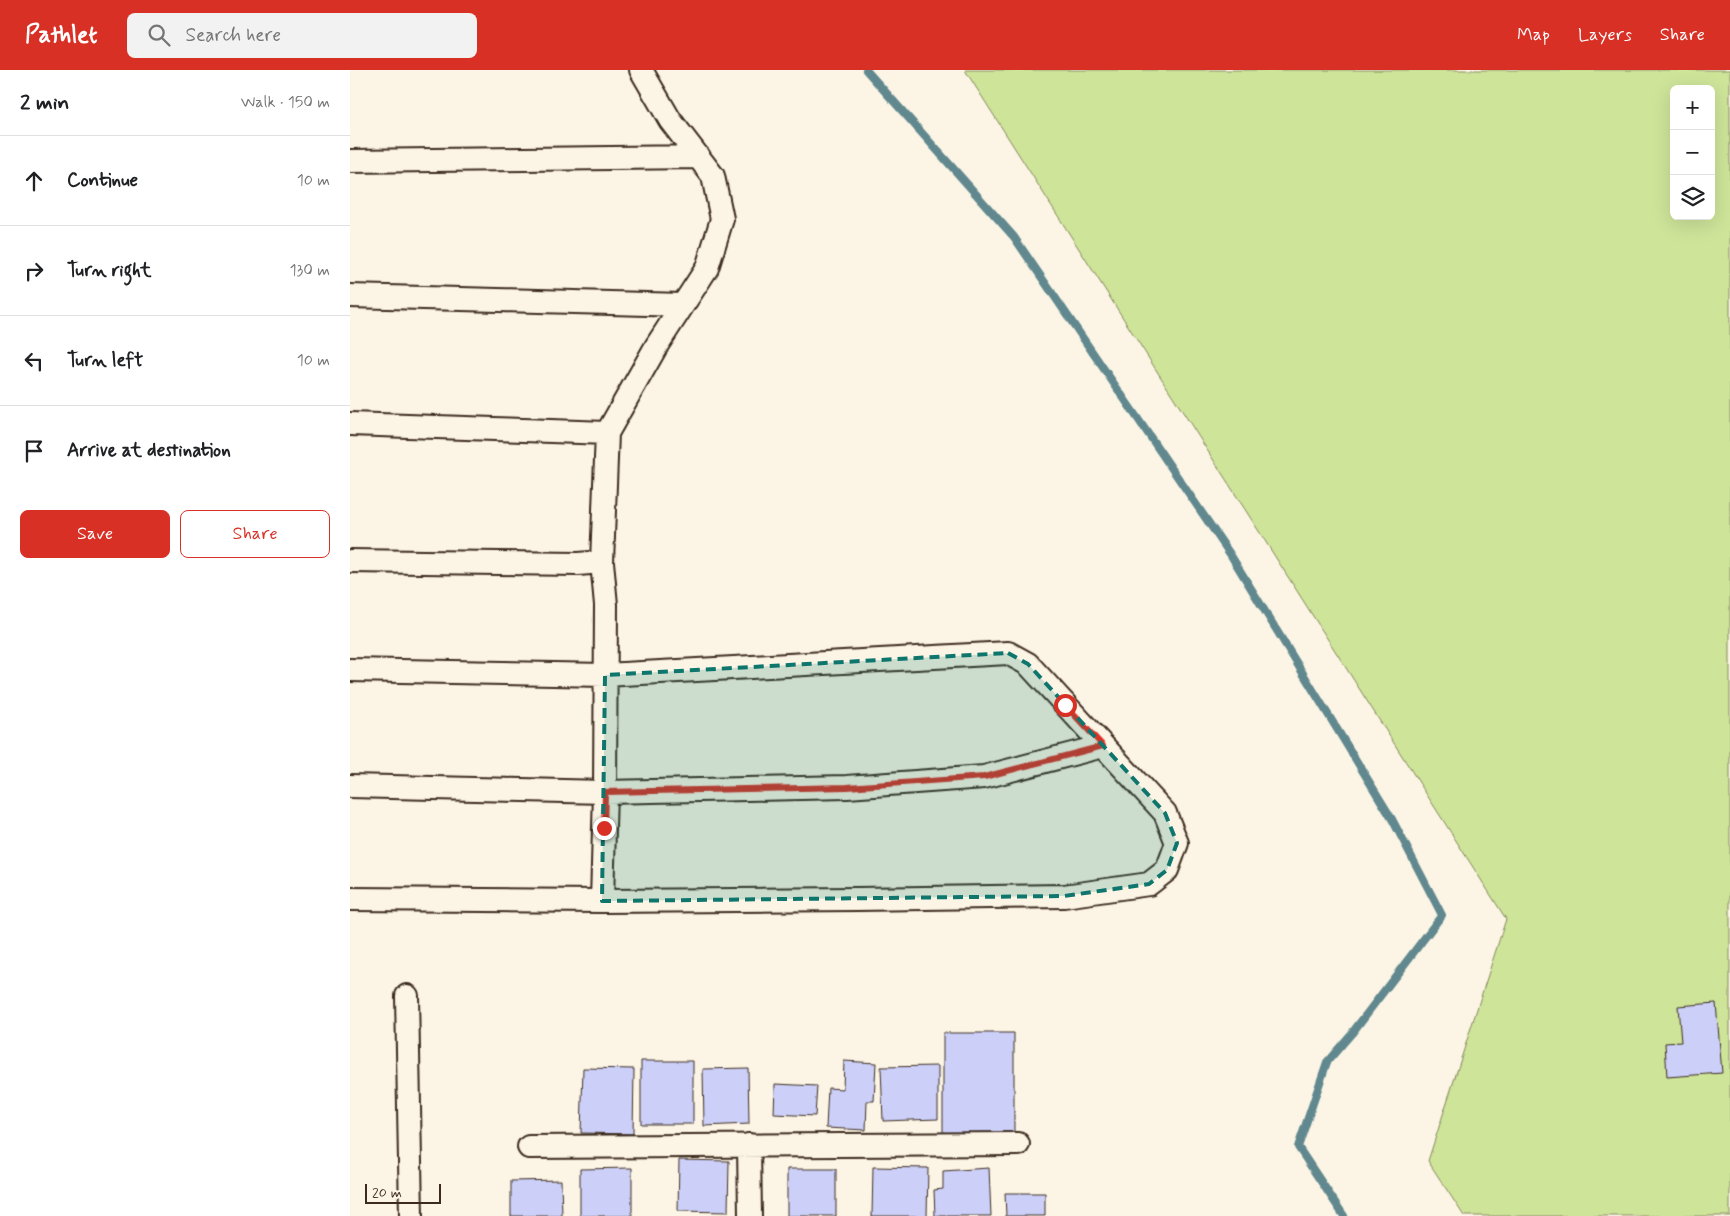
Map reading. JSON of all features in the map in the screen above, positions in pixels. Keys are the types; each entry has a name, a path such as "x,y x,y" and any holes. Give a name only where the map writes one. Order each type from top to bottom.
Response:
{"street":[{"path":"602,901 605,792 606,605 602,562 607,433 657,345 707,268 722,219 713,176 670,120 640,70"},
{"path":"350,161 698,157"},
{"path":"350,296 683,305"},
{"path":"350,424 607,433"},
{"path":"350,561 578,564 602,562"},
{"path":"350,670 605,675 1008,653 1028,664 1165,813 1177,843 1167,870 1149,884 1064,896 602,901 350,899"},
{"path":"350,786 605,792 847,787 984,777 1103,746"},
{"path":"407,996 411,1216"},
{"path":"529,1147 1018,1144"},
{"path":"749,1145 750,1216"}],"highlighted area":[{"path":"1008,653 1028,664 1165,813 1177,843 1167,870 1149,884 1064,896 602,901 605,675"}],"green space":[{"path":"965,70 1730,70 1730,1216 1464,1216 1428,1161 1506,919"}],"building":[{"path":"1716,1003 1722,1073 1667,1077 1665,1043 1681,1042 1678,1006"},
{"path":"943,1033 1014,1033 1014,1136 943,1137"},
{"path":"641,1061 693,1061 693,1124 641,1124"},
{"path":"844,1061 876,1063 874,1101 867,1101 866,1130 826,1128 828,1088 843,1089"},
{"path":"938,1066 938,1119 883,1121 881,1067"},
{"path":"583,1068 634,1069 633,1134 581,1133"},
{"path":"748,1068 749,1124 704,1126 703,1069"},
{"path":"775,1084 817,1086 815,1116 774,1114"},
{"path":"679,1160 729,1161 728,1212 678,1211"},
{"path":"873,1167 928,1168 927,1216 872,1216"},
{"path":"632,1168 632,1216 580,1216 580,1169"},
{"path":"989,1168 991,1216 935,1216 934,1190 943,1189 943,1171"},
{"path":"787,1169 836,1169 836,1216 787,1216"},
{"path":"561,1180 562,1216 511,1216 511,1181"},
{"path":"1005,1193 1045,1193 1045,1216 1006,1216"}],"waterway":[{"path":"866,70 1014,237 1230,554 1392,819 1442,915 1352,1033 1327,1062 1298,1147 1344,1216"}],"route":[{"path":"604,828 605,792 847,787 984,777 1103,746 1065,705"}]}
